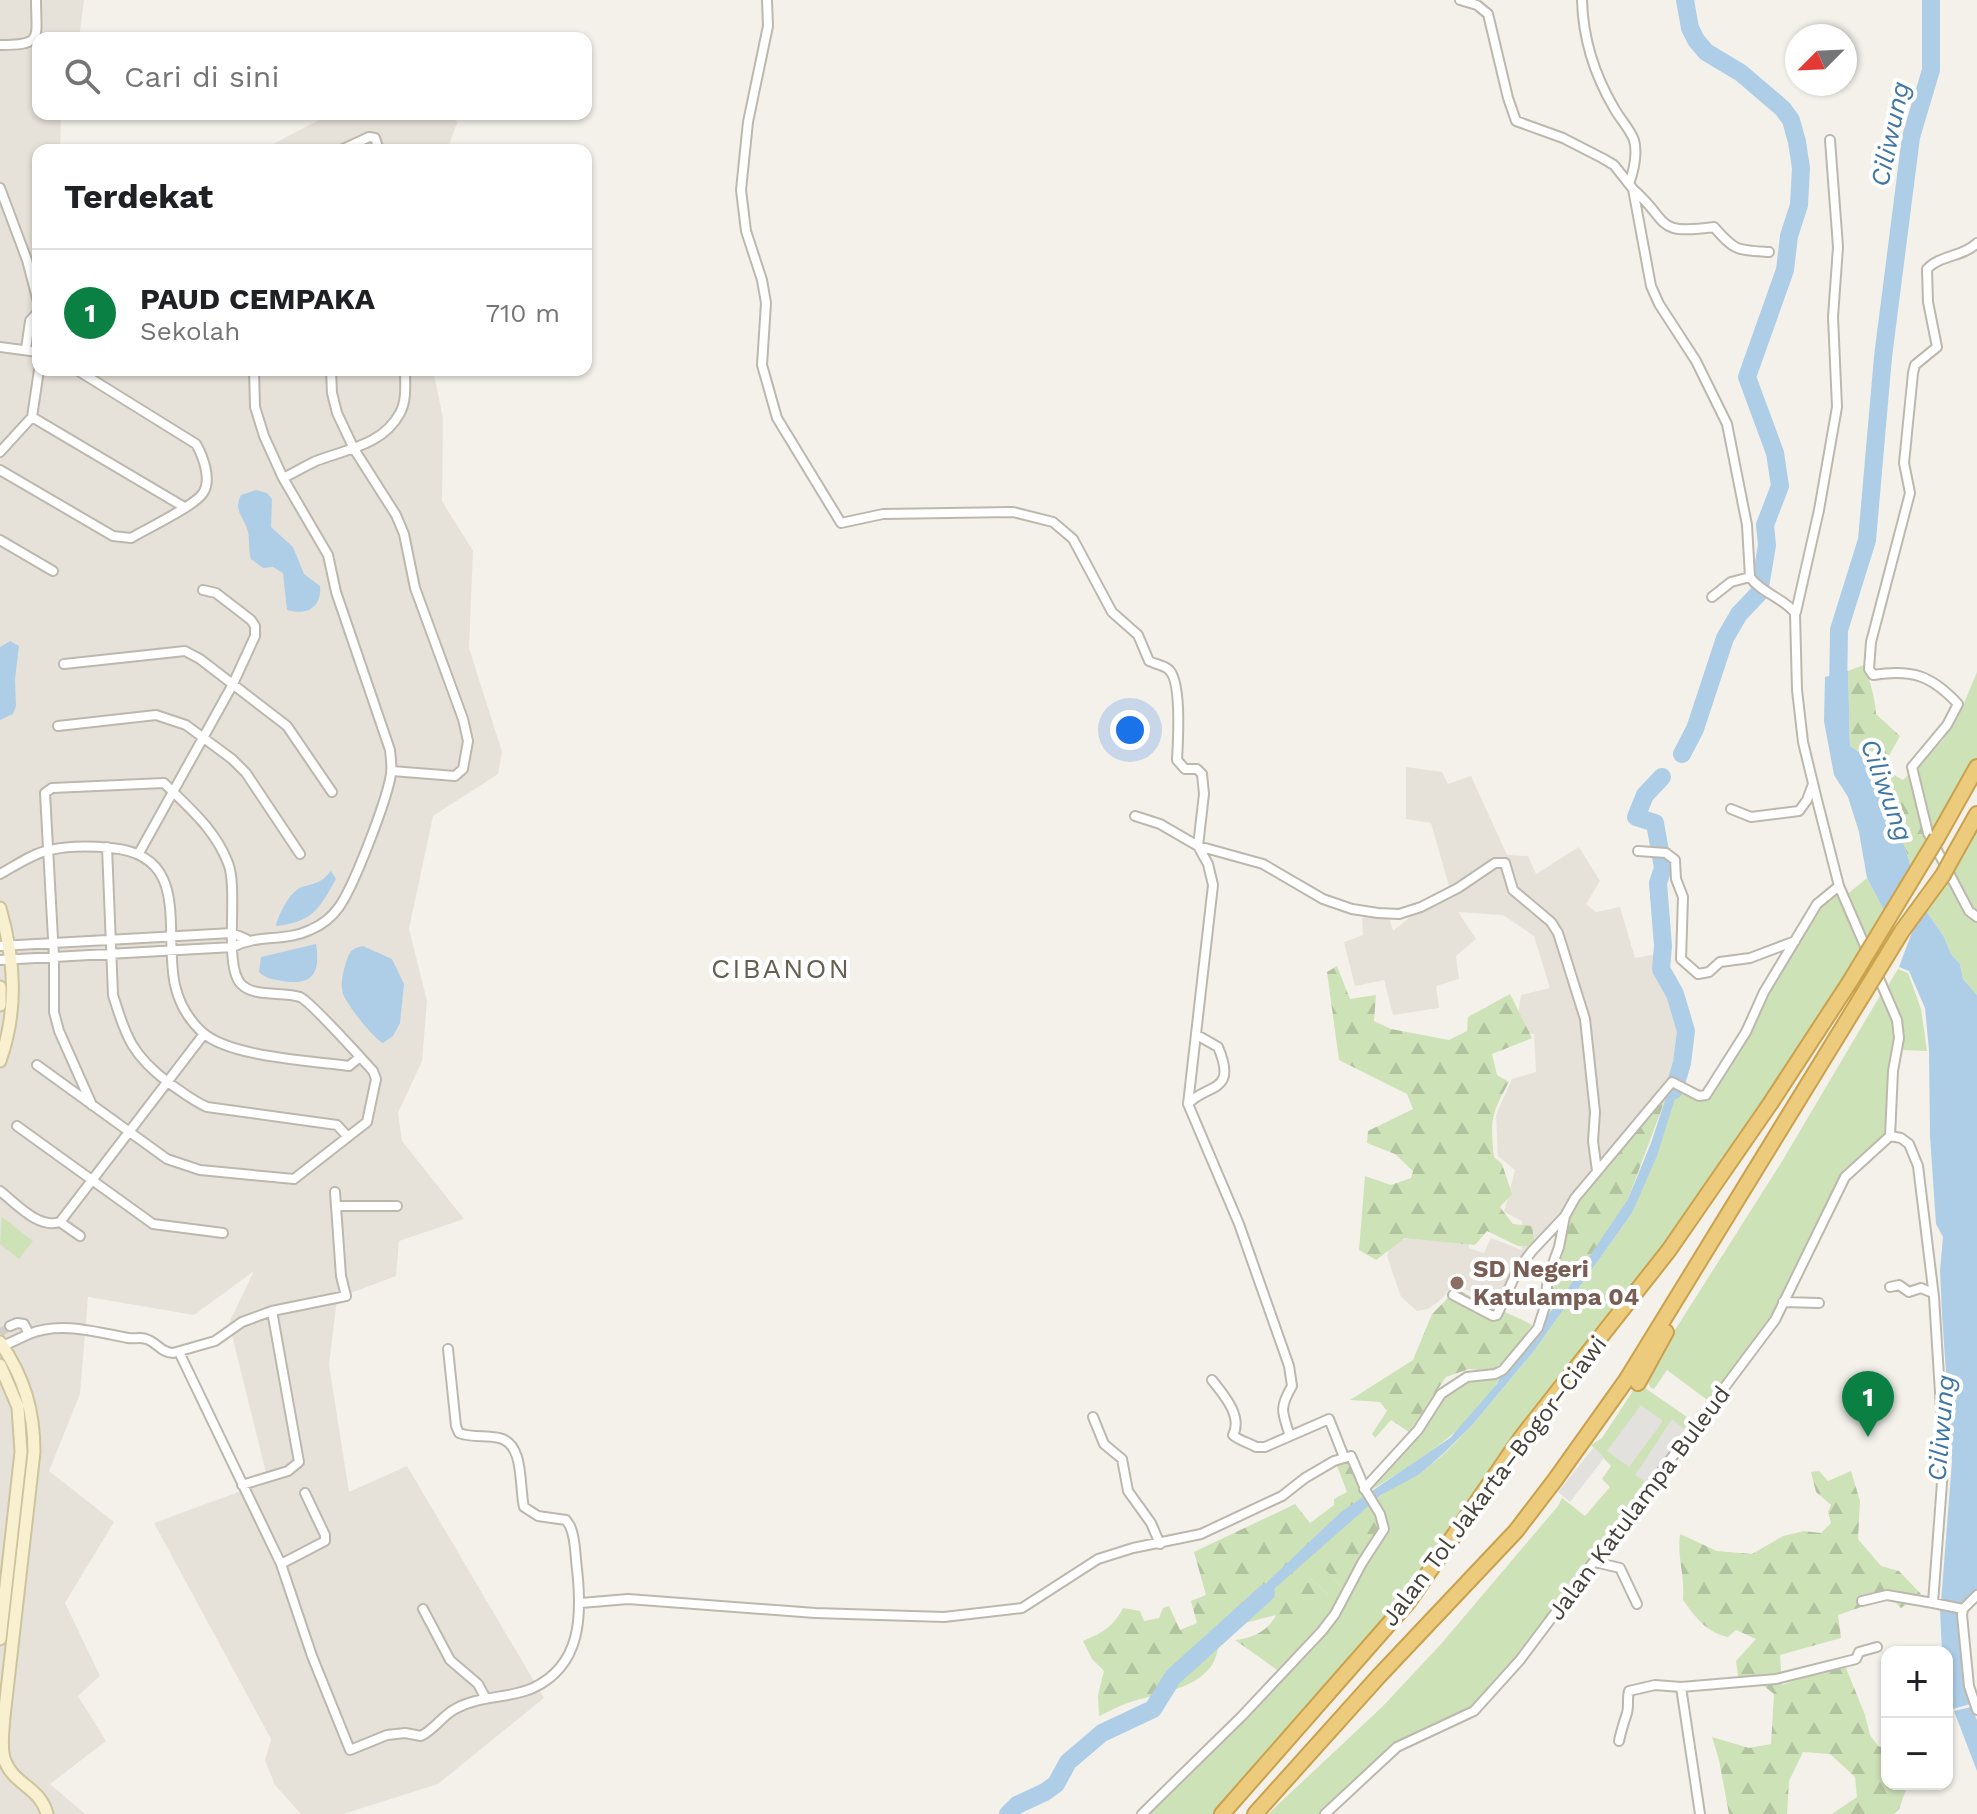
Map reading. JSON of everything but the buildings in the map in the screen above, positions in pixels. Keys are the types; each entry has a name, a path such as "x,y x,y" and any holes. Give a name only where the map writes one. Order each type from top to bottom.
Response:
{"highway":[{"name":"Jalan Tol Jakarta–Bogor–Ciawi","path":"1222,1814 1409,1601 1521,1438 1669,1250 1851,980 1977,767"},
{"name":"Jalan Tol Jakarta–Bogor–Ciawi","path":"1255,1814 1379,1676 1516,1531 1627,1379 1902,931 1943,875 1977,814"},
{"path":"1638,1383 1670,1324 1695,1266"}],"street":[{"path":"34,32 36,0"},
{"path":"767,0 768,26 748,122 741,171 741,204 764,291 762,365 777,418 841,523 883,514 1013,512 1053,522 1073,539 1116,617 1138,635 1149,661 1166,668 1172,675 1179,733 1177,760 1185,769 1197,769 1202,774 1204,794 1198,846 1208,864 1213,885 1188,1104 1239,1224 1289,1366 1292,1386 1283,1399 1283,1412 1290,1436"},
{"path":"1460,0 1477,5 1488,14 1516,121 1563,138 1614,165 1663,224 1678,230 1714,227 1736,249 1769,252"},
{"path":"1582,0 1590,55 1611,103 1634,143 1631,186 1651,286 1659,304 1696,361 1727,424 1747,525 1752,580 1795,613"},
{"path":"0,45 26,45 32,42"},
{"path":"354,144 369,137 375,138 377,144"},
{"path":"1830,140 1838,247 1833,317 1837,407 1819,510 1795,613 1797,690 1803,742 1839,886 1897,1020 1899,1038 1893,1071 1890,1136 1901,1138 1909,1144 1918,1166 1933,1293 1944,1456 1936,1604"},
{"path":"0,188 32,279"},
{"path":"1977,243 1969,251 1937,261 1927,269 1928,302 1937,347 1915,365 1913,373 1904,463 1910,493 1905,522 1879,607 1869,669 1873,675 1896,672 1926,677 1943,688 1958,704 1947,725 1912,767 1928,833 1969,911 1977,917"},
{"path":"26,349 32,319"},
{"path":"0,347 32,350"},
{"path":"0,452 32,417 38,376"},
{"path":"0,470 122,539 131,538 203,493 206,482 203,456 196,444 87,376"},
{"path":"4,946 232,933 246,939 289,937 308,932 324,923 339,906 388,791 392,771 390,750 336,592 328,555 283,478 264,436 255,407 254,376"},
{"path":"331,376 337,413 354,449 396,515 404,534 415,588 463,719 468,741 468,757 463,769 455,776 392,771"},
{"path":"283,478 316,461 374,440 391,426 401,412 405,376"},
{"path":"32,417 184,507"},
{"path":"0,540 53,571"},
{"path":"1712,597 1731,582 1752,580"},
{"path":"139,853 233,684 255,636 255,626 216,593 203,590"},
{"path":"64,664 185,651 287,726 332,792"},
{"path":"58,726 156,715 186,725 246,773 300,854"},
{"path":"37,1065 92,1105 167,1159 200,1170 294,1179 367,1122 376,1079 373,1071 303,998 252,990 240,984 235,971 229,865 203,819 164,783 52,788 45,793 56,1021 92,1105"},
{"path":"1731,809 1751,817 1799,811 1813,783"},
{"path":"1135,816 1160,824 1198,846 1263,864 1323,899 1352,909 1378,913 1399,914 1421,907 1458,888 1495,863 1505,863 1513,890 1551,922 1558,933 1585,1019 1595,1112 1593,1141 1597,1171"},
{"path":"107,847 113,995 136,1053 147,1067 193,1101 207,1107 337,1125 348,1137"},
{"path":"0,874 48,850 107,847 139,853 156,868 167,888 171,903 174,983 180,1003 190,1020 204,1034 222,1045 250,1052 349,1066 360,1057"},
{"path":"1638,851 1666,853 1675,860 1676,879 1683,897 1681,959 1698,974 1709,972 1720,962 1750,958 1796,940"},
{"path":"1453,1295 1493,1316 1497,1315 1517,1271 1532,1251 1565,1216 1575,1198 1672,1082 1699,1096 1706,1095 1746,1032 1764,992 1821,899 1839,886"},
{"path":"0,908 14,1000 10,1030 0,1061"},
{"path":"6,960 233,947 246,939"},
{"path":"0,987 0,1005"},
{"path":"0,1191 41,1223 51,1225 60,1222 204,1034"},
{"path":"1188,1104 1217,1088 1223,1077 1223,1062 1218,1047 1197,1035"},
{"path":"17,1126 153,1224 223,1233"},
{"name":"Jalan Katulampa Buleud","path":"1325,1814 1386,1756 1408,1740 1465,1717 1484,1702 1547,1627 1775,1320 1845,1177 1890,1136"},
{"path":"47,1814 41,1797 15,1776 2,1760 4,1717 34,1452 31,1404 22,1379 2,1344 44,1329 84,1328 132,1339 146,1338 167,1353 179,1352 215,1341 242,1322 272,1311 346,1296 341,1276 335,1192"},
{"path":"337,1206 397,1206"},
{"path":"1365,1490 1418,1430 1441,1394 1471,1375 1495,1374 1503,1370 1538,1328 1565,1216"},
{"path":"60,1222 80,1236"},
{"path":"1890,1287 1899,1285 1909,1292 1921,1288 1933,1293"},
{"path":"1783,1302 1819,1303"},
{"path":"242,1485 288,1471 299,1462 272,1311"},
{"path":"10,1326 21,1323 29,1334"},
{"path":"179,1352 281,1564 312,1656 350,1750 387,1735 405,1733 421,1736 456,1708 485,1697 507,1696 531,1689 560,1666 578,1635 581,1603 570,1526 566,1520 530,1514 524,1507 518,1462 510,1443 503,1438 459,1433 448,1349"},
{"path":"0,1365 18,1407 21,1452 0,1639"},
{"path":"1212,1380 1232,1408 1237,1428 1233,1435 1237,1438 1260,1448 1329,1419 1344,1457"},
{"path":"1093,1417 1104,1444 1122,1459 1128,1491 1151,1523 1160,1544"},
{"path":"581,1603 628,1599 815,1613 944,1617 1022,1608 1098,1559 1133,1548 1201,1534 1282,1496 1305,1478 1351,1456 1384,1529 1335,1614 1242,1716 1142,1814"},
{"path":"281,1564 325,1541 305,1493"},
{"path":"1595,1562 1620,1568 1637,1604"},
{"path":"1862,1601 1887,1595 1962,1608"},
{"path":"1977,1595 1962,1608 1969,1686 1977,1710"},
{"path":"423,1609 450,1660 478,1684 485,1697"},
{"path":"1619,1741 1622,1721 1627,1713 1627,1693 1655,1685 1681,1687 1776,1679 1856,1659 1859,1652 1877,1647"},
{"path":"1681,1687 1700,1814"}],"shaded area":[{"path":"0,0 84,0 80,32 32,32 32,120 61,121 60,144 32,144 32,376 434,376 443,418 442,501 473,551 469,648 502,752 498,774 433,816 409,929 427,1001 422,1061 398,1113 402,1141 464,1219 399,1241 396,1276 337,1298 329,1365 349,1492 407,1466 544,1698 438,1784 343,1814 301,1814 275,1785 265,1760 271,1739 154,1523 268,1481 229,1323 254,1271 194,1315 88,1297 80,1394 49,1471 114,1522 65,1603 100,1676 78,1696 106,1741 50,1784 85,1814 0,1814"},
{"path":"319,120 456,120 457,123 449,144 273,144"},
{"path":"1406,767 1442,772 1448,784 1471,776 1507,855 1528,856 1536,874 1579,847 1600,881 1586,904 1596,912 1620,907 1635,958 1662,953 1661,969 1675,994 1686,1031 1681,1069 1532,1251 1502,1308 1453,1283 1443,1298 1428,1309 1417,1311 1401,1297 1387,1256 1391,1244 1416,1235 1470,1196 1469,1248 1484,1253 1491,1238 1522,1250 1522,1221 1504,1212 1515,1170 1498,1156 1496,1115 1512,1079 1536,1072 1534,1034 1516,1031 1521,995 1550,988 1534,936 1503,915 1458,912 1476,939 1456,956 1459,979 1436,986 1439,1008 1393,1015 1384,980 1355,986 1344,942 1363,935 1362,918 1387,911 1393,931 1416,912 1451,893 1431,823 1406,819"},
{"path":"1641,1405 1663,1421 1629,1467 1607,1451"},
{"path":"1672,1419 1690,1434 1652,1486 1635,1475"},
{"path":"1594,1447 1604,1458 1570,1502 1558,1492"}],"green space":[{"path":"1866,664 1876,714 1900,736 1882,768 1903,780 1912,771 1933,844 1914,876 1889,798 1878,786 1865,756 1850,746 1848,671"},
{"path":"1977,672 1977,767 1933,844 1912,771 1943,740 1962,708"},
{"path":"1977,814 1977,995 1963,979 1960,964 1922,905"},
{"path":"1867,878 1888,918 1762,1115 1521,1438 1409,1601 1222,1814 1142,1814 1281,1673 1259,1657 1328,1595 1310,1578 1310,1564 1319,1562 1345,1595 1370,1504 1388,1490 1420,1474 1446,1452 1534,1351 1632,1213 1679,1086 1706,1095 1817,904 1839,886 1844,897"},
{"path":"1337,966 1350,999 1376,995 1374,1021 1391,1029 1449,1040 1467,1031 1468,1017 1510,994 1532,1038 1492,1054 1497,1075 1509,1082 1493,1118 1494,1157 1502,1164 1512,1194 1500,1207 1513,1224 1532,1226 1535,1247 1518,1246 1487,1231 1475,1245 1405,1238 1376,1260 1359,1250 1365,1176 1391,1185 1411,1178 1413,1171 1395,1154 1367,1143 1368,1131 1413,1109 1407,1094 1339,1060 1327,972"},
{"path":"1898,969 1908,973 1921,1009 1927,1051 1902,1050 1899,1018 1886,989"},
{"path":"1881,994 1897,1036 1896,1133 1849,1173 1787,1302 1714,1405 1667,1370 1654,1389 1651,1388 1648,1383 1668,1341 1781,1163"},
{"path":"1671,1084 1628,1199 1569,1288 1546,1316 1540,1304 1545,1277 1558,1247 1565,1216"},
{"path":"2,1217 33,1241 19,1259 0,1244"},
{"path":"1453,1287 1532,1325 1508,1357 1492,1371 1469,1369 1446,1377 1409,1432 1391,1420 1375,1438 1372,1434 1387,1411 1380,1402 1350,1400 1413,1360 1432,1314 1446,1300"},
{"path":"1502,1372 1493,1391 1462,1426 1423,1457 1365,1494 1359,1486 1374,1479 1454,1384"},
{"path":"1638,1383 1697,1424 1484,1702 1408,1740 1325,1814 1268,1814 1383,1706 1441,1644 1562,1498 1585,1516 1610,1487 1602,1479 1611,1466 1591,1445 1602,1438"},
{"path":"1348,1458 1356,1461 1359,1486 1384,1529 1345,1596 1338,1583 1319,1563 1311,1564 1310,1578 1328,1595 1306,1621 1259,1657 1235,1640 1259,1633 1276,1615 1241,1624 1218,1646 1215,1660 1197,1680 1124,1704 1099,1716 1098,1695 1104,1671 1092,1659 1083,1641 1106,1629 1123,1608 1140,1611 1144,1621 1159,1618 1163,1608 1169,1606 1180,1630 1197,1623 1191,1601 1206,1595 1194,1552 1295,1504 1310,1523 1334,1505 1334,1499 1347,1492 1336,1463"},
{"path":"1819,1471 1828,1481 1851,1471 1860,1501 1858,1539 1881,1566 1899,1571 1921,1594 1901,1608 1890,1597 1838,1615 1841,1638 1780,1655 1782,1685 1811,1675 1818,1669 1846,1668 1870,1735 1881,1747 1881,1790 1906,1790 1894,1814 1832,1814 1857,1797 1855,1777 1830,1754 1803,1752 1789,1781 1787,1814 1729,1814 1712,1737 1749,1748 1771,1744 1774,1694 1764,1686 1738,1676 1736,1661 1756,1639 1736,1630 1728,1637 1714,1632 1697,1618 1683,1600 1680,1534 1717,1551 1752,1554 1783,1536 1804,1531 1821,1533 1831,1523 1828,1512 1831,1505 1816,1492 1811,1472"}],"water":[{"path":"256,490 267,493 272,499 271,527 293,547 304,574 320,586 316,604 307,611 287,610 283,573 273,567 263,568 251,559 248,532 238,506 241,495"},
{"path":"10,641 19,646 16,706 13,714 0,720 0,647"},
{"path":"1848,671 1850,746 1865,756 1875,773 1878,786 1889,798 1914,876 1888,918 1867,878 1859,832 1848,797 1834,775 1824,721 1825,677"},
{"path":"331,871 336,879 314,912 299,921 276,926 293,893 321,880"},
{"path":"1922,905 1960,964 1963,979 1977,995 1977,1593 1966,1607 1941,1602 1952,1461 1940,1270 1943,1237 1936,1224 1925,1008 1909,971 1899,967"},
{"path":"316,944 315,970 312,976 301,982 282,981 259,972 261,957"},
{"path":"363,946 392,959 404,984 400,1023 393,1036 383,1043 355,1013 342,990 348,956 354,949"},
{"path":"1675,1070 1684,1070 1657,1156 1632,1213 1534,1351 1474,1423 1445,1452 1420,1474 1381,1495 1249,1611 1244,1604 1341,1512 1450,1438 1497,1384 1502,1372 1563,1296 1628,1199 1651,1143"},
{"path":"1940,1610 1960,1613 1970,1704 1953,1709 1953,1646 1942,1646"},
{"path":"1971,1707 1977,1720 1977,1771 1954,1711"}],"waterway":[{"path":"1682,754 1695,729 1725,638 1739,614 1759,593 1767,545 1765,525 1780,486 1775,453 1747,377 1785,270 1789,236 1799,205 1801,168 1791,120 1783,109 1741,73 1706,52 1690,28 1685,0"},
{"name":"Ciliwung","path":"1838,695 1839,630 1867,540 1883,357 1911,137 1931,70 1931,0"},
{"path":"1662,777 1645,795 1636,817 1655,823 1663,868 1658,883 1663,946 1661,969 1675,994 1686,1031 1682,1063 1674,1090"},
{"path":"1008,1814 1017,1805 1056,1784 1068,1762 1102,1733 1153,1709 1173,1677 1266,1593"}],"tunnel":[{"path":"0,1333 10,1326"}],"place":[{"name":"SD Negeri Katulampa 04","path":"1457,1283"},
{"name":"PAUD CEMPAKA","path":"1868,1437"}],"district":[{"name":"CIBANON","path":"781,968"}]}
